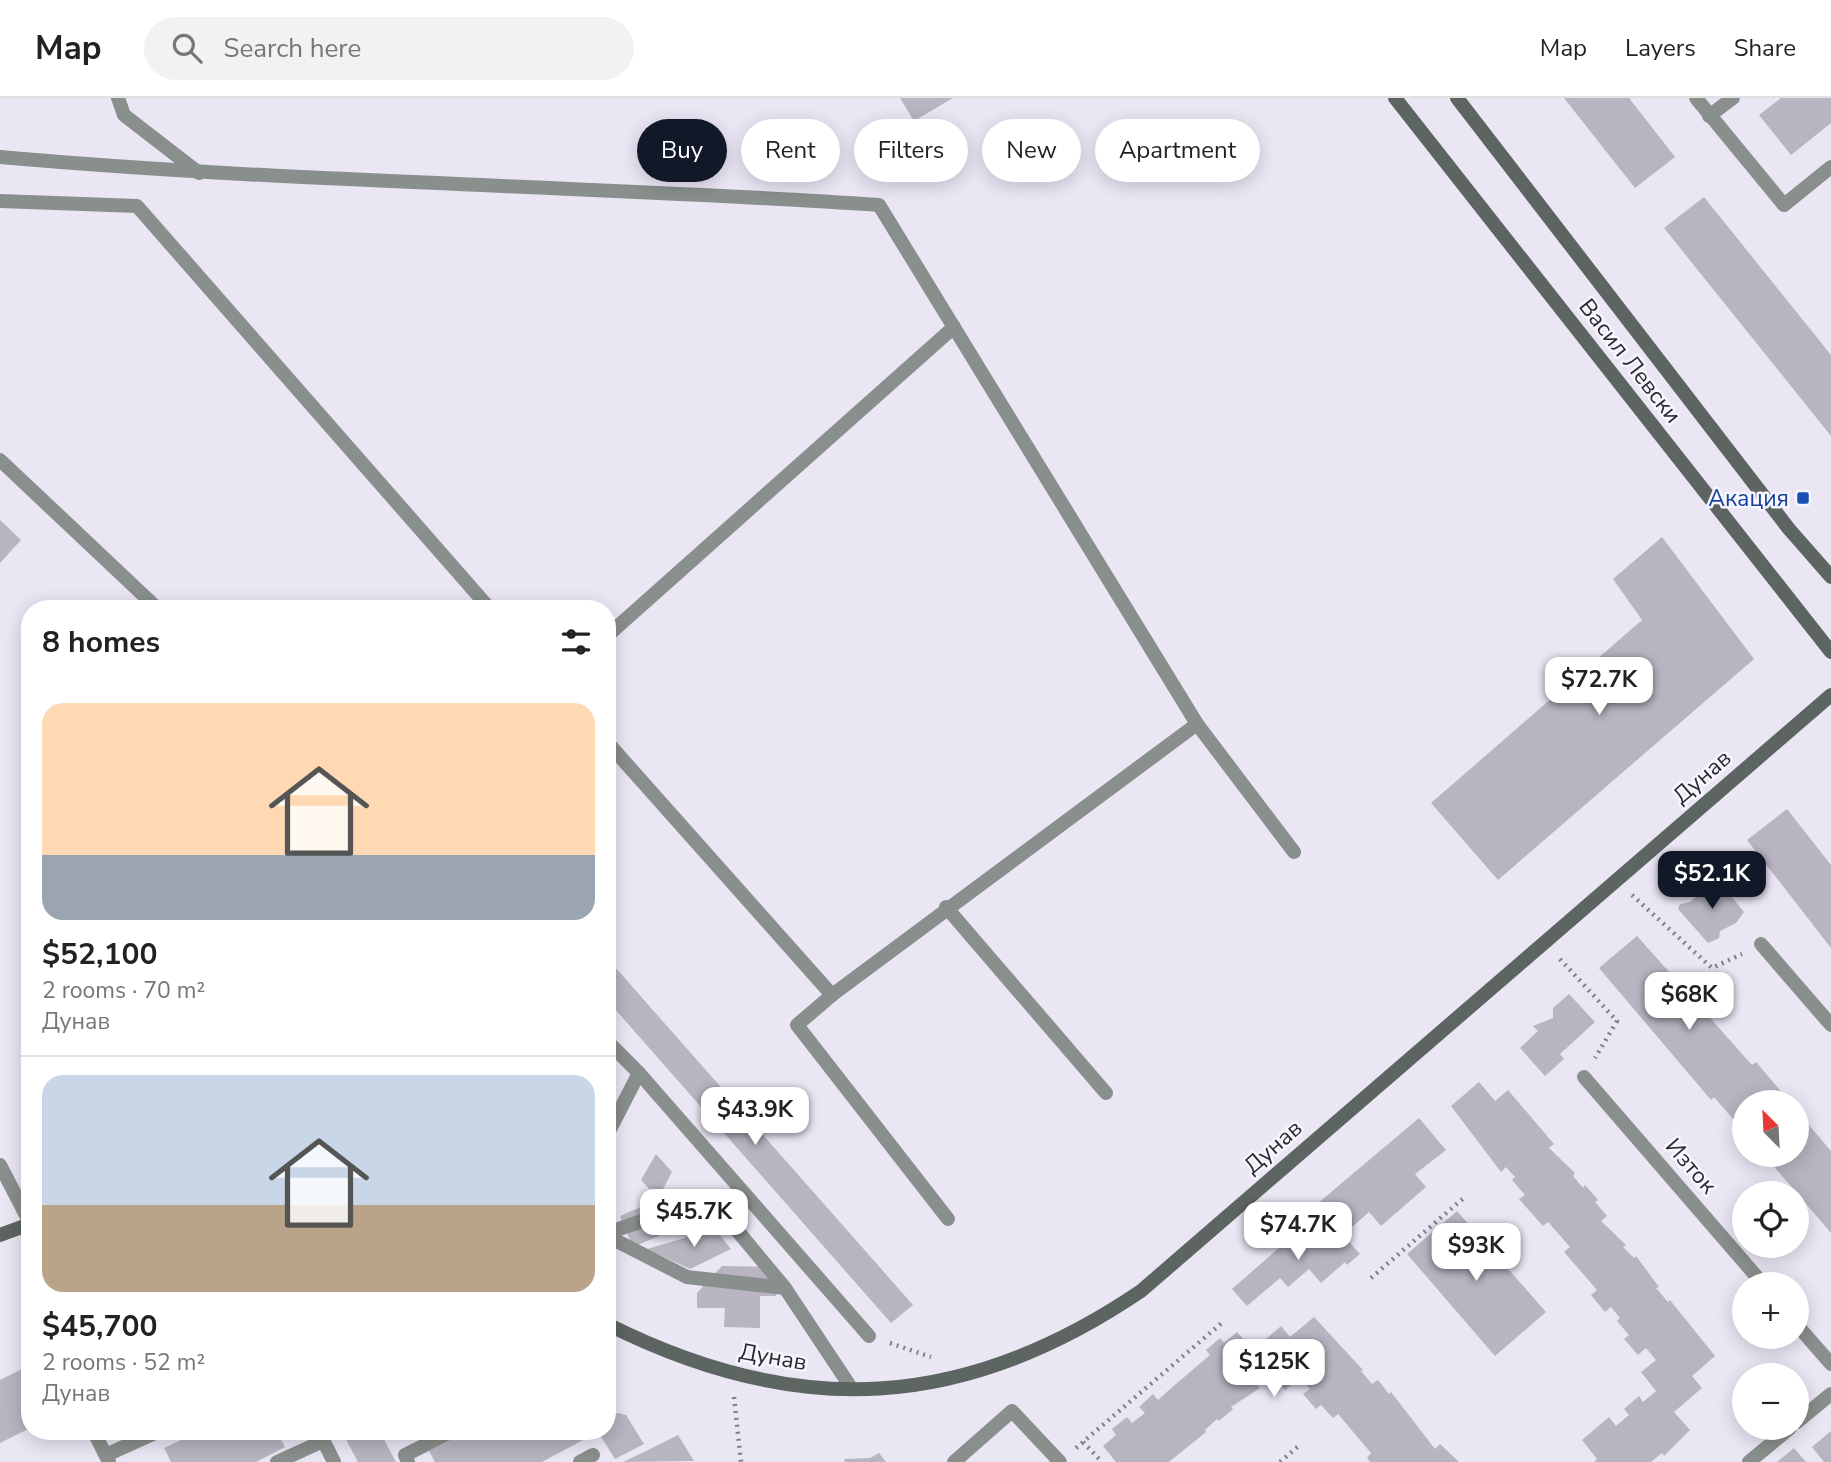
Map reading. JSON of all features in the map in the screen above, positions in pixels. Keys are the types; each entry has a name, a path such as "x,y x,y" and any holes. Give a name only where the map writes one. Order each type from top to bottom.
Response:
{"main road":[{"name":"Васил Левски","path":"1395,98 1831,652"},
{"name":"Васил Левски","path":"1457,98 1789,529 1831,577"},
{"name":"Дунав","path":"616,1328 652,1346 732,1374 799,1386 852,1390 903,1387 976,1373 1072,1335 1141,1291 1831,695"},
{"path":"0,1235 21,1227"}],"street":[{"path":"117,98 124,116 199,173"},
{"path":"1696,98 1784,205 1831,167"},
{"path":"1709,116 1733,98"},
{"path":"0,157 199,173 733,195 879,205 1197,724 1294,852"},
{"path":"0,201 137,206 482,600"},
{"path":"616,628 954,327"},
{"path":"0,460 148,600"},
{"path":"948,1219 797,1025 946,907 1197,724"},
{"path":"616,752 832,995"},
{"path":"946,907 1106,1093"},
{"path":"1761,944 1831,1025"},
{"path":"616,1050 869,1336"},
{"path":"616,1118 639,1073"},
{"name":"Изток","path":"1584,1077 1753,1272"},
{"path":"0,1165 21,1206"},
{"path":"616,1231 710,1198 785,1288 852,1390"},
{"path":"616,1239 687,1277 785,1288"},
{"path":"1809,1339 1831,1364"},
{"path":"1809,1412 1831,1394"},
{"path":"954,1462 1012,1411 1060,1462"},
{"path":"98,1440 108,1459 142,1440"},
{"path":"277,1462 314,1440"},
{"path":"323,1440 334,1462"},
{"path":"408,1462 404,1455 435,1440"},
{"path":"1749,1462 1776,1440"}],"path":[{"path":"1617,882 1712,968 1761,944"},
{"path":"1545,943 1617,1021 1584,1077"},
{"path":"1371,1278 1466,1196"},
{"path":"1060,1462 1224,1321"},
{"path":"869,1336 976,1373"},
{"path":"732,1374 741,1462"},
{"path":"1083,1442 1102,1462"},
{"path":"1280,1462 1301,1444"}],"building":[{"path":"900,98 953,98 917,119 913,119"},
{"path":"1564,98 1629,98 1675,157 1635,188"},
{"path":"1781,98 1831,98 1831,123 1791,155 1759,115"},
{"path":"1704,197 1831,355 1831,436 1664,228"},
{"path":"0,520 21,540 0,563"},
{"path":"1662,537 1754,659 1498,880 1431,803 1642,620 1613,579"},
{"path":"1787,809 1831,865 1831,948 1747,840"},
{"path":"1710,878 1718,880 1744,912 1736,923 1720,931 1719,938 1708,943 1678,909 1680,904 1690,902 1706,888"},
{"path":"1637,936 1752,1065 1756,1062 1780,1090 1732,1090 1732,1118 1714,1097 1711,1100 1599,968"},
{"path":"616,968 913,1305 891,1323 616,1010"},
{"path":"1569,994 1595,1022 1560,1054 1564,1059 1545,1076 1520,1048 1538,1031 1533,1026 1553,1018 1553,1008"},
{"path":"1479,1082 1495,1101 1508,1090 1554,1144 1549,1148 1575,1173 1573,1176 1583,1188 1585,1185 1598,1200 1595,1202 1607,1216 1601,1221 1626,1245 1623,1247 1634,1258 1636,1256 1659,1287 1656,1288 1668,1302 1670,1300 1715,1356 1692,1376 1702,1388 1674,1412 1690,1430 1664,1456 1662,1453 1651,1462 1594,1462 1597,1459 1582,1440 1609,1417 1616,1426 1629,1415 1624,1409 1639,1396 1643,1402 1656,1391 1641,1372 1656,1360 1646,1348 1638,1355 1624,1339 1629,1335 1617,1321 1620,1318 1611,1307 1605,1312 1591,1295 1597,1290 1564,1252 1570,1247 1548,1222 1543,1226 1519,1199 1525,1195 1512,1180 1515,1177 1506,1167 1501,1172 1451,1106"},
{"path":"1419,1118 1446,1150 1415,1174 1426,1187 1381,1226 1369,1212 1343,1235 1317,1204"},
{"path":"1810,1126 1831,1151 1831,1233 1809,1207 1809,1181 1786,1181 1774,1167 1810,1167"},
{"path":"656,1154 672,1172 663,1189 653,1193 641,1180"},
{"path":"650,1203 663,1234 633,1247 620,1216"},
{"path":"1457,1211 1546,1312 1495,1356 1407,1254"},
{"path":"1312,1219 1333,1243 1343,1235 1360,1254 1347,1265 1345,1262 1321,1283 1309,1269 1288,1287 1280,1278 1247,1306 1232,1289"},
{"path":"715,1229 731,1249 690,1269 647,1249"},
{"path":"722,1266 776,1267 776,1296 760,1296 760,1328 724,1327 725,1308 697,1308 697,1293"},
{"path":"1314,1317 1363,1370 1361,1371 1372,1384 1378,1380 1389,1394 1391,1392 1435,1449 1440,1444 1459,1462 1370,1462 1367,1458 1371,1453 1338,1414 1333,1418 1321,1405 1316,1409 1303,1394 1310,1389 1300,1378 1285,1390 1272,1374 1258,1385 1260,1388 1231,1407 1233,1409 1219,1421 1217,1419 1206,1432 1169,1462 1116,1462 1103,1446 1116,1435 1112,1429 1127,1417 1132,1423 1145,1413 1139,1407 1153,1394 1158,1400 1210,1355 1206,1350 1220,1338 1224,1343 1237,1332 1253,1350 1281,1326 1290,1337"},
{"path":"21,1370 21,1432 0,1443 0,1380"},
{"path":"618,1413 626,1415 644,1444 615,1459 603,1440 616,1440"},
{"path":"1831,1431 1831,1462 1824,1462 1812,1447"},
{"path":"678,1435 694,1461 623,1462 640,1454"},
{"path":"181,1440 281,1440 285,1447 256,1462 171,1462 164,1448"},
{"path":"346,1440 384,1440 396,1462 358,1462"},
{"path":"451,1440 583,1440 542,1462 435,1462 429,1451"},
{"path":"1794,1448 1806,1462 1777,1462"},
{"path":"879,1453 886,1462 845,1462 844,1459 870,1458"}],"place":[{"name":"Акация","path":"1803,498"}]}
